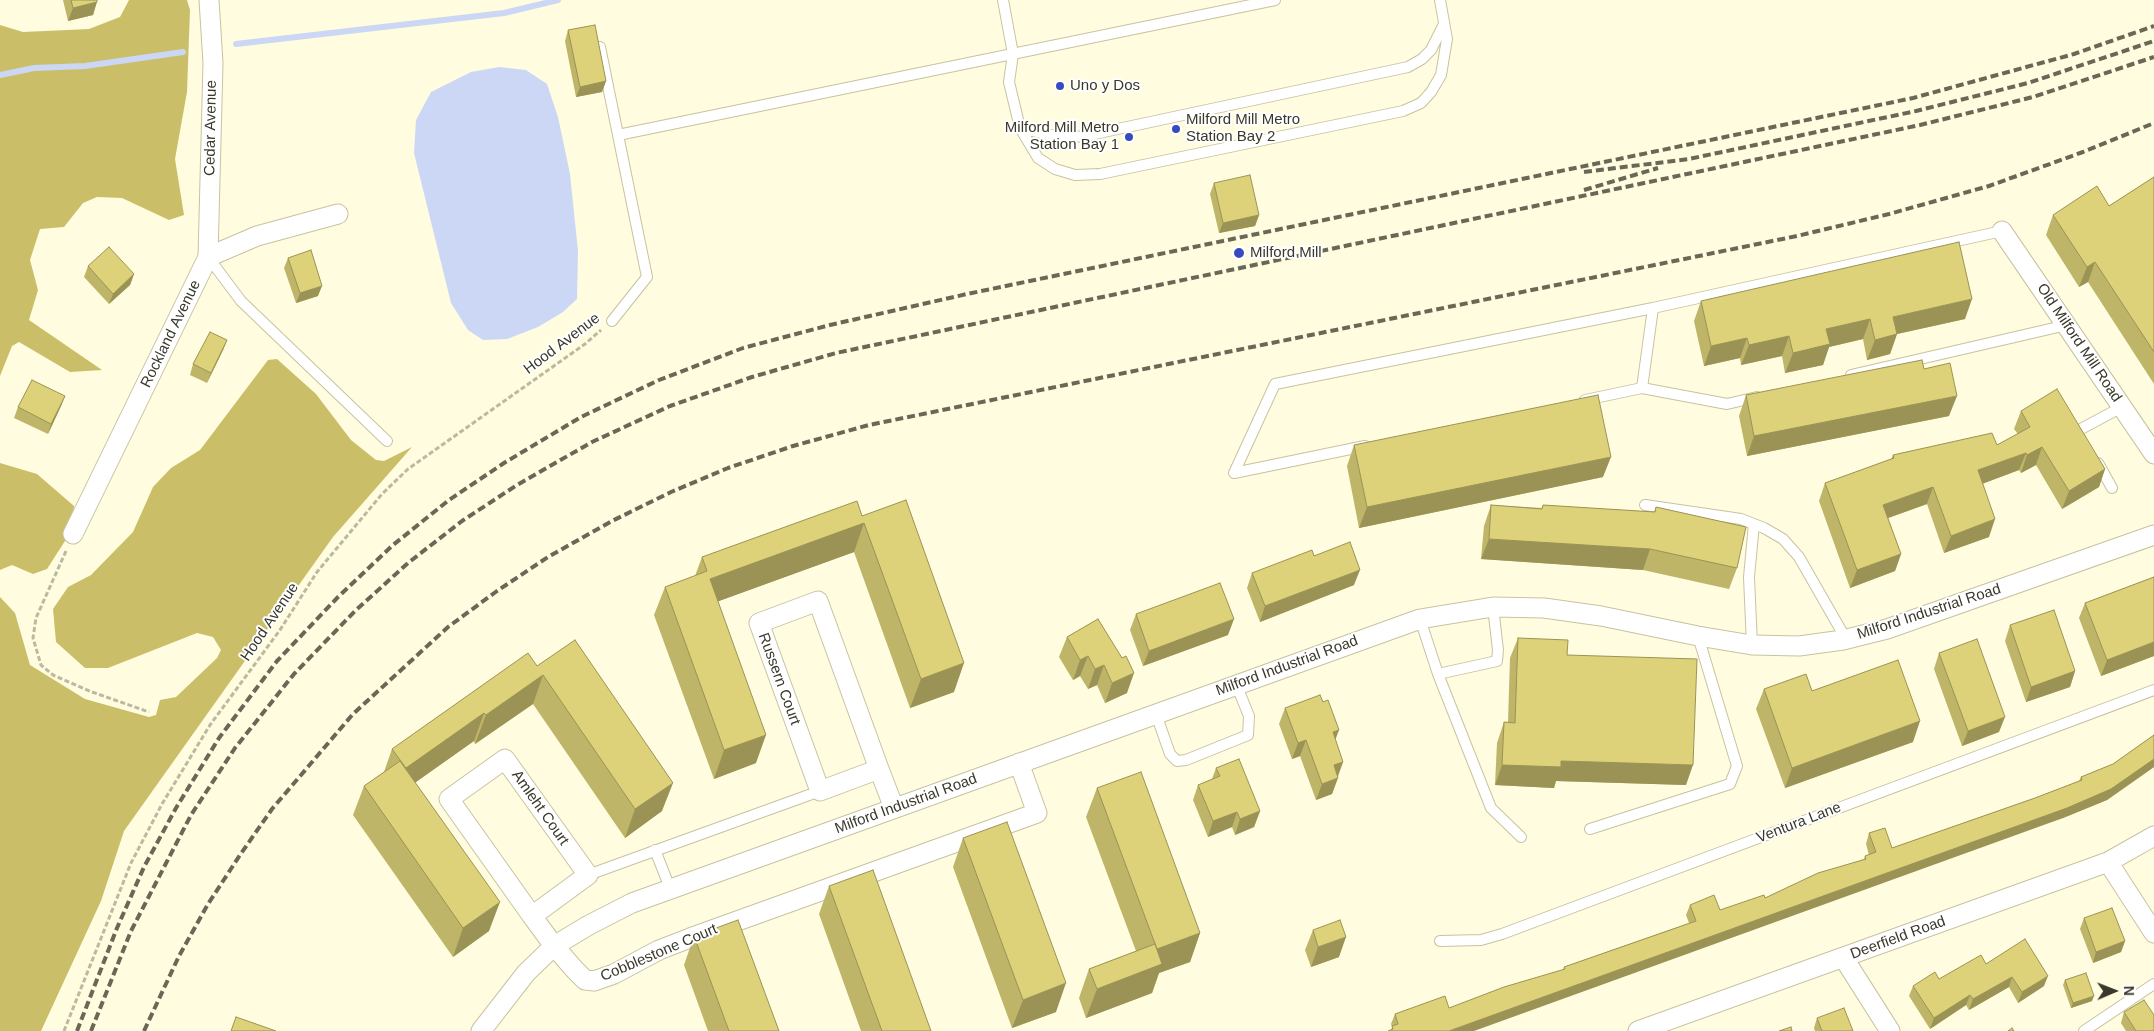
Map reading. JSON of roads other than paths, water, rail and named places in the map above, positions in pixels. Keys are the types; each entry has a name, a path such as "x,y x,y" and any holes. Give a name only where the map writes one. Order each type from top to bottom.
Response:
{"street":[{"name":"Cedar Avenue","path":"208,0 213,63 208,257"},
{"path":"208,257 257,236 338,214"},
{"name":"Old Milford Mill Road","path":"2002,231 2154,454"},
{"name":"Rockland Avenue","path":"73,534 208,257"},
{"name":"Milford Industrial Road","path":"481,1031 526,973 554,946 632,903 1420,619 1493,607 1544,608 1752,645 1799,646 1846,639 1887,628 2154,535"},
{"name":"Russern Court","path":"820,791 758,623 818,601 894,808"},
{"name":"Amleht Court","path":"554,946 449,799 505,759 588,875"},
{"name":"Cobblestone Court","path":"554,946 585,980 603,979 659,950 690,938 1037,813 1019,763"},
{"path":"820,791 880,769"},
{"name":"Deerfield Road","path":"1638,1031 2108,862 2154,836"},
{"path":"2108,862 2154,933"},
{"path":"532,916 588,875"},
{"path":"1843,957 1890,1031"}],"lane":[{"path":"1003,0 1013,54 1009,82 1020,128 1038,158 1055,169 1075,175 1100,174 1403,111 1421,102 1431,92 1441,74 1447,39 1440,0"},
{"path":"618,135 1275,0"},
{"path":"1020,128 1064,138 1085,136 1408,67 1422,59 1431,50 1444,24"},
{"path":"600,47 647,278 612,321"},
{"path":"1380,443 1234,473 1275,384 1653,308 2002,231"},
{"path":"208,257 240,301 387,441"},
{"path":"1642,388 1653,308"},
{"path":"1844,377 2067,325"},
{"path":"1574,402 1642,388 1727,404 1766,394"},
{"path":"2072,418 2081,434 2122,407"},
{"path":"2093,455 2112,488"},
{"path":"1646,505 1741,519 1783,539 1799,557 1846,639"},
{"path":"1752,645 1748,577 1754,524"},
{"path":"1438,674 1497,661 1498,650 1493,607"},
{"path":"1420,619 1438,674 1491,808 1521,837"},
{"path":"1590,829 1730,784 1736,766 1698,636"},
{"path":"1156,714 1170,754 1177,760 1186,760 1248,735 1249,716 1236,684"},
{"name":"Ventura Lane","path":"1440,941 1481,940 1502,934 2154,690"},
{"path":"588,875 820,791"},
{"path":"655,850 670,888"},
{"path":"2084,1031 2154,984"}],"water":[{"path":"499,67 526,70 547,84 558,117 570,174 578,251 577,299 563,312 538,327 507,339 483,340 468,330 451,303 414,153 416,120 431,92 471,72"}],"waterway":[{"path":"236,44 504,13 558,0"},
{"path":"0,75 34,68 85,66 183,52"}],"railway":[{"path":"77,1031 117,928 144,867 176,808 219,738 277,661 338,597 393,545 449,500 504,463 581,417 659,380 743,348 830,325 967,294 1913,98 2074,54 2154,26"},
{"path":"1584,172 1689,159 1916,111 2028,83 2154,41"},
{"path":"91,1031 131,931 191,815 235,748 294,674 355,611 408,563 462,521 517,485 592,442 670,406 752,377 836,353 1920,125 2033,97 2154,57"},
{"path":"144,1031 179,956 208,904 240,855 272,809 353,714 448,627 497,591 548,557 612,521 671,492 728,468 793,446 869,425 1797,236 1889,214 1989,186 2083,152 2154,123"},
{"path":"1584,190 1658,168"}],"place":[{"name":"Uno y Dos","path":"1060,86"},
{"name":"Milford Mill Metro Station Bay 2","path":"1176,129"},
{"name":"Milford Mill Metro Station Bay 1","path":"1129,137"},
{"name":"Milford Mill","path":"1239,253"}]}
